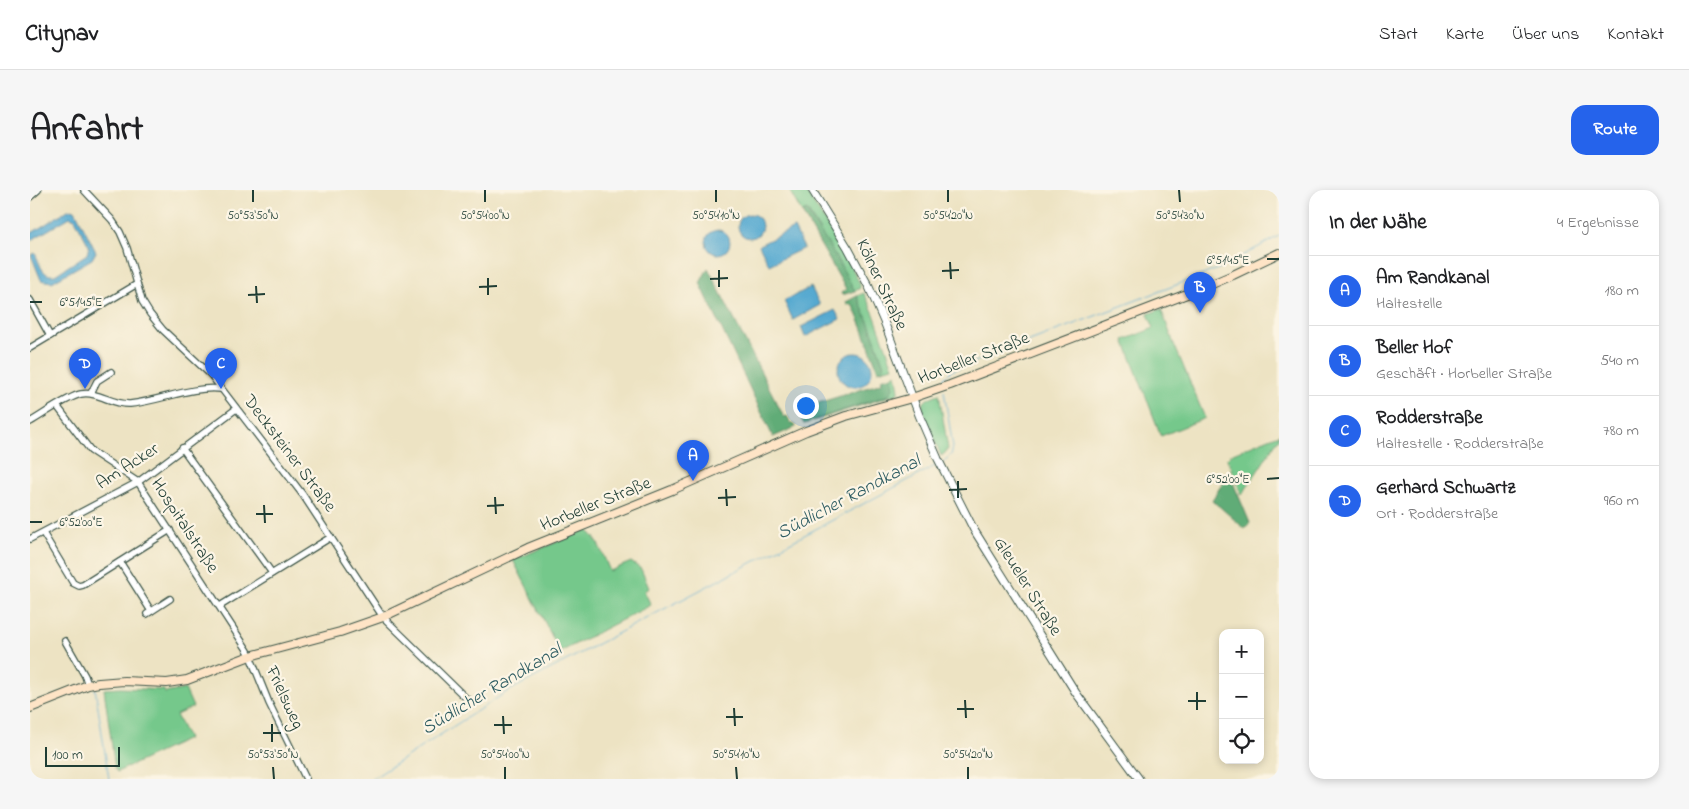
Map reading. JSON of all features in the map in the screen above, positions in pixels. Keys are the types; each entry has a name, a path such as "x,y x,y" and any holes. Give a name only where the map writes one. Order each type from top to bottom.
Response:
{"main road":[{"name":"Horbeller Straße","path":"30,708 88,685 112,681 167,683 187,680 250,656 340,632 383,617 528,548 672,490 806,430 950,385 1205,287 1279,253"}],"street":[{"path":"30,197 38,190"},
{"name":"Decksteiner Straße","path":"84,190 112,220 120,232 127,248 142,301 154,319 211,375 302,495 383,617 471,703"},
{"name":"Kölner Straße","path":"812,190 848,248 869,287 885,324 912,398"},
{"path":"30,348 137,284"},
{"path":"30,300 50,336"},
{"path":"91,393 97,381 110,372"},
{"path":"203,388 211,375"},
{"path":"30,422 73,397 91,393 109,401 128,404 203,388 221,389"},
{"name":"Gleueler Straße","path":"912,398 942,469 974,530 1064,675 1088,711 1139,779"},
{"name":"Hospitalstraße","path":"57,406 91,451 138,482 220,606 250,656"},
{"name":"Am Acker","path":"30,539 138,482 236,409"},
{"path":"182,448 272,573"},
{"path":"43,533 75,584 83,585 170,530"},
{"path":"220,606 331,537"},
{"path":"120,562 149,612 170,599"},
{"path":"65,641 85,676 88,685"},
{"name":"Frielsweg","path":"250,656 269,703 306,779"}],"green space":[{"path":"789,190 805,190 842,248 860,284 860,288 855,291 807,210 802,213"},
{"path":"806,210 855,291 842,295 841,293 846,289 802,213"},
{"path":"708,268 784,417 787,416 796,427 773,437 700,283"},
{"path":"864,293 874,314 893,367 885,369 857,296"},
{"path":"857,296 885,369 878,371 852,304 847,305 846,302"},
{"path":"1161,309 1205,418 1161,436 1124,340 1154,328 1148,314"},
{"path":"896,374 899,390 897,394 804,424 889,395 893,382 892,376"},
{"path":"892,376 893,388 889,395 804,424 801,419 806,416 802,408 882,383 881,379"},
{"path":"939,394 948,449 941,456 922,408 926,400"},
{"path":"1279,434 1279,438 1242,495 1227,458 1233,453"},
{"path":"1229,473 1250,523 1245,529 1212,500"},
{"path":"586,530 597,542 610,571 631,562 641,569 649,588 644,591 651,605 560,652 513,560"},
{"path":"104,689 164,690 165,693 185,689 193,707 176,715 188,739 117,772"}],"water":[{"path":"72,209 75,210 96,252 92,259 52,282 41,280 31,255 35,253 44,272 55,275 87,254 89,246 75,219 70,217 30,241 30,234"},
{"path":"750,214 759,217 762,226 759,235 750,238 741,235 738,226 741,217"},
{"path":"794,228 804,248 769,265 759,245"},
{"path":"718,230 723,231 729,237 729,247 723,253 718,254 713,253 707,247 706,242 707,237 713,231"},
{"path":"811,287 820,305 793,320 784,301"},
{"path":"835,310 840,319 805,337 801,327"},
{"path":"855,353 867,358 872,370 867,382 855,387 843,382 838,370 843,358"}],"waterway":[{"name":"Südlicher Randkanal","path":"944,384 944,378 951,371 1218,269 1279,236"},
{"name":"Südlicher Randkanal","path":"943,462 951,455 953,447 944,391"},
{"name":"Südlicher Randkanal","path":"372,779 505,693 937,465"},
{"path":"95,688 109,779"}],"place":[{"name":"Beller Hof","path":"1200,313"},
{"name":"Gerhard Schwartz","path":"85,389"},
{"name":"Rodderstraße","path":"221,389"},
{"name":"Am Randkanal","path":"693,481"}]}
